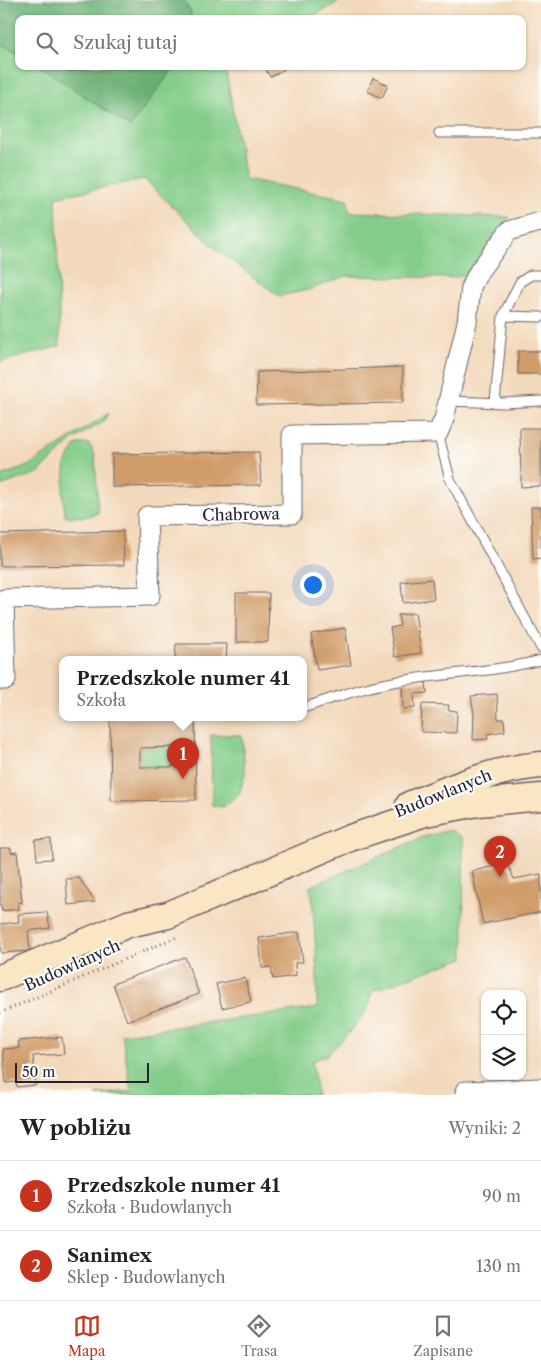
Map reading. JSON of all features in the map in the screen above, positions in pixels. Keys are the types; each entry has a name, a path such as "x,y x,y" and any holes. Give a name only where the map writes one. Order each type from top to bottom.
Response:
{"main road":[{"name":"Budowlanych","path":"0,997 133,938 174,926 350,838 394,811 471,780 509,769 541,765"},
{"name":"Budowlanych","path":"350,838 425,813 478,803 541,797"},
{"name":"Budowlanych","path":"0,978 128,924 174,926"}],"street":[{"path":"438,433 444,419 467,322 471,287 479,271 509,231 541,222"},
{"name":"Chabrowa","path":"0,680 6,680 4,598 150,596 147,516 292,514 292,435 438,433"},
{"path":"465,1090 541,1088"}],"lane":[{"path":"439,133 541,133"},
{"path":"495,402 503,316 520,282 531,276 541,275"},
{"path":"503,316 541,317"},
{"path":"448,400 541,401"},
{"path":"438,433 450,479 541,648"},
{"path":"307,707 388,683 513,667 541,660"}],"path":[{"path":"0,1013 174,926"}],"green space":[{"path":"0,0 183,0 191,13 191,15 15,15 15,51 0,43"},
{"path":"183,0 342,0 316,15 191,15"},
{"path":"0,43 15,51 15,70 46,70 130,127 172,70 226,70 245,179 348,199 349,212 510,217 465,275 451,278 346,276 308,290 279,296 216,249 144,179 56,197 60,346 0,362"},
{"path":"46,70 172,70 130,127"},
{"path":"109,413 103,422 73,440 38,473 0,486 0,476 28,466"},
{"path":"77,444 89,444 95,455 98,513 85,517 65,516 63,493 66,461"},
{"path":"211,735 242,735 245,774 239,795 223,807 212,805"},
{"path":"173,747 173,767 140,767 140,748"},
{"path":"450,830 463,838 464,958 372,991 370,1003 365,1013 348,1034 327,1055 312,1061 317,1095 96,1095 131,1091 122,1034 317,1008 317,967 312,894 309,887 423,837"}],"building":[{"path":"266,70 283,70 270,77"},
{"path":"373,78 388,85 382,98 367,91"},
{"path":"518,351 541,351 541,374 518,374"},
{"path":"403,367 403,403 256,405 257,372"},
{"path":"520,428 541,428 541,486 521,487"},
{"path":"259,452 261,485 112,487 112,454"},
{"path":"531,507 541,507 541,558 533,559"},
{"path":"123,531 124,565 0,566 0,534"},
{"path":"432,579 434,599 403,603 401,582"},
{"path":"236,593 269,593 268,642 236,642"},
{"path":"415,613 421,653 395,657 390,628 400,626 398,615"},
{"path":"345,628 351,665 317,670 311,634"},
{"path":"176,644 227,644 226,656 175,656"},
{"path":"426,682 427,693 414,694 415,708 403,709 402,683"},
{"path":"497,694 498,719 504,719 505,731 487,734 488,739 473,740 474,714 471,696"},
{"path":"422,704 449,705 448,710 457,711 456,733 421,732"},
{"path":"110,721 195,721 196,800 111,801","holes":["173,747 173,767 140,767 140,748"]},
{"path":"51,839 52,859 37,860 35,840"},
{"path":"0,848 11,848 11,853 17,852 22,902 18,903 19,909 2,911 0,904"},
{"path":"505,865 510,869 514,879 541,874 541,912 483,924 472,871"},
{"path":"79,878 95,902 68,905 66,879"},
{"path":"47,912 50,928 28,931 30,951 1,953 0,924 19,922 18,914"},
{"path":"299,932 303,962 295,963 296,976 273,979 271,967 262,968 259,938"},
{"path":"185,957 199,994 127,1021 113,984"},
{"path":"245,978 251,1002 222,1008 216,984"},
{"path":"62,1037 64,1054 33,1056 36,1085 17,1087 16,1082 6,1083 3,1049 19,1048 18,1041"}],"place":[{"name":"Przedszkole numer 41","path":"183,779"},
{"name":"Sanimex","path":"500,877"}]}
